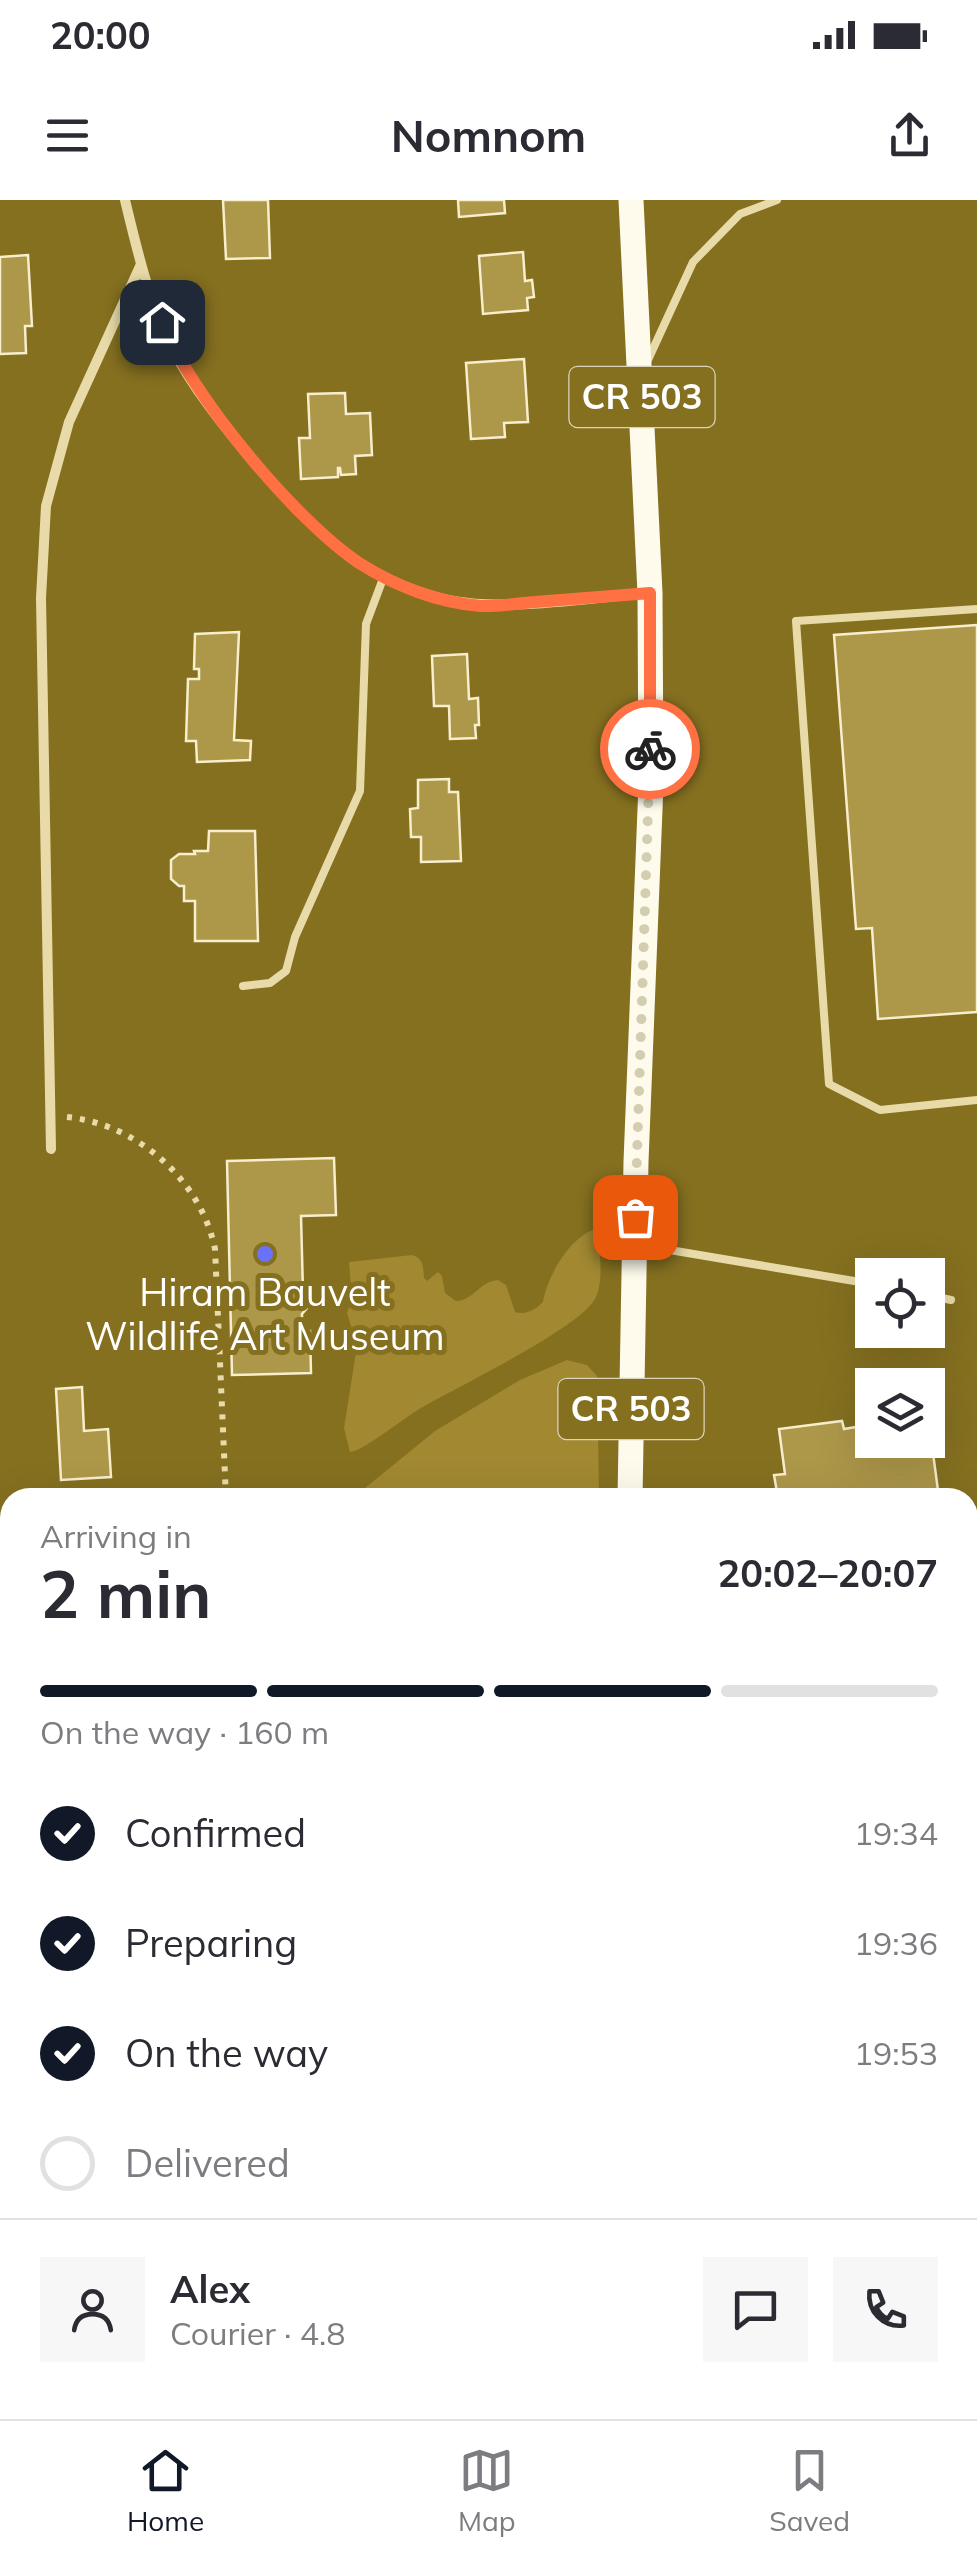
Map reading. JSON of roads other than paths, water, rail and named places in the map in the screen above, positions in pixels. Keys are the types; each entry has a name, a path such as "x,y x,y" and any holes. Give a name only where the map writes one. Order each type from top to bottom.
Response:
{"main road":[{"name":"CR 503","path":"630,1488 634,1244 651,784 650,593 631,200"}],"street":[{"path":"124,200 141,264 174,351 251,457 320,531 359,562 438,598 482,606 650,593"},
{"path":"51,1149 41,598 46,506 69,422 141,264"}],"lane":[{"path":"641,376 693,262 740,214 777,200"},
{"path":"243,986 270,983 286,971 296,937 360,791 366,624 384,576"},
{"path":"977,608 796,620 829,1084 880,1110 977,1100"},
{"path":"634,1244 855,1281"},
{"path":"945,1299 951,1300"}],"place":[{"name":"Hiram Bauvelt Wildlife Art Museum","path":"265,1254"}]}
